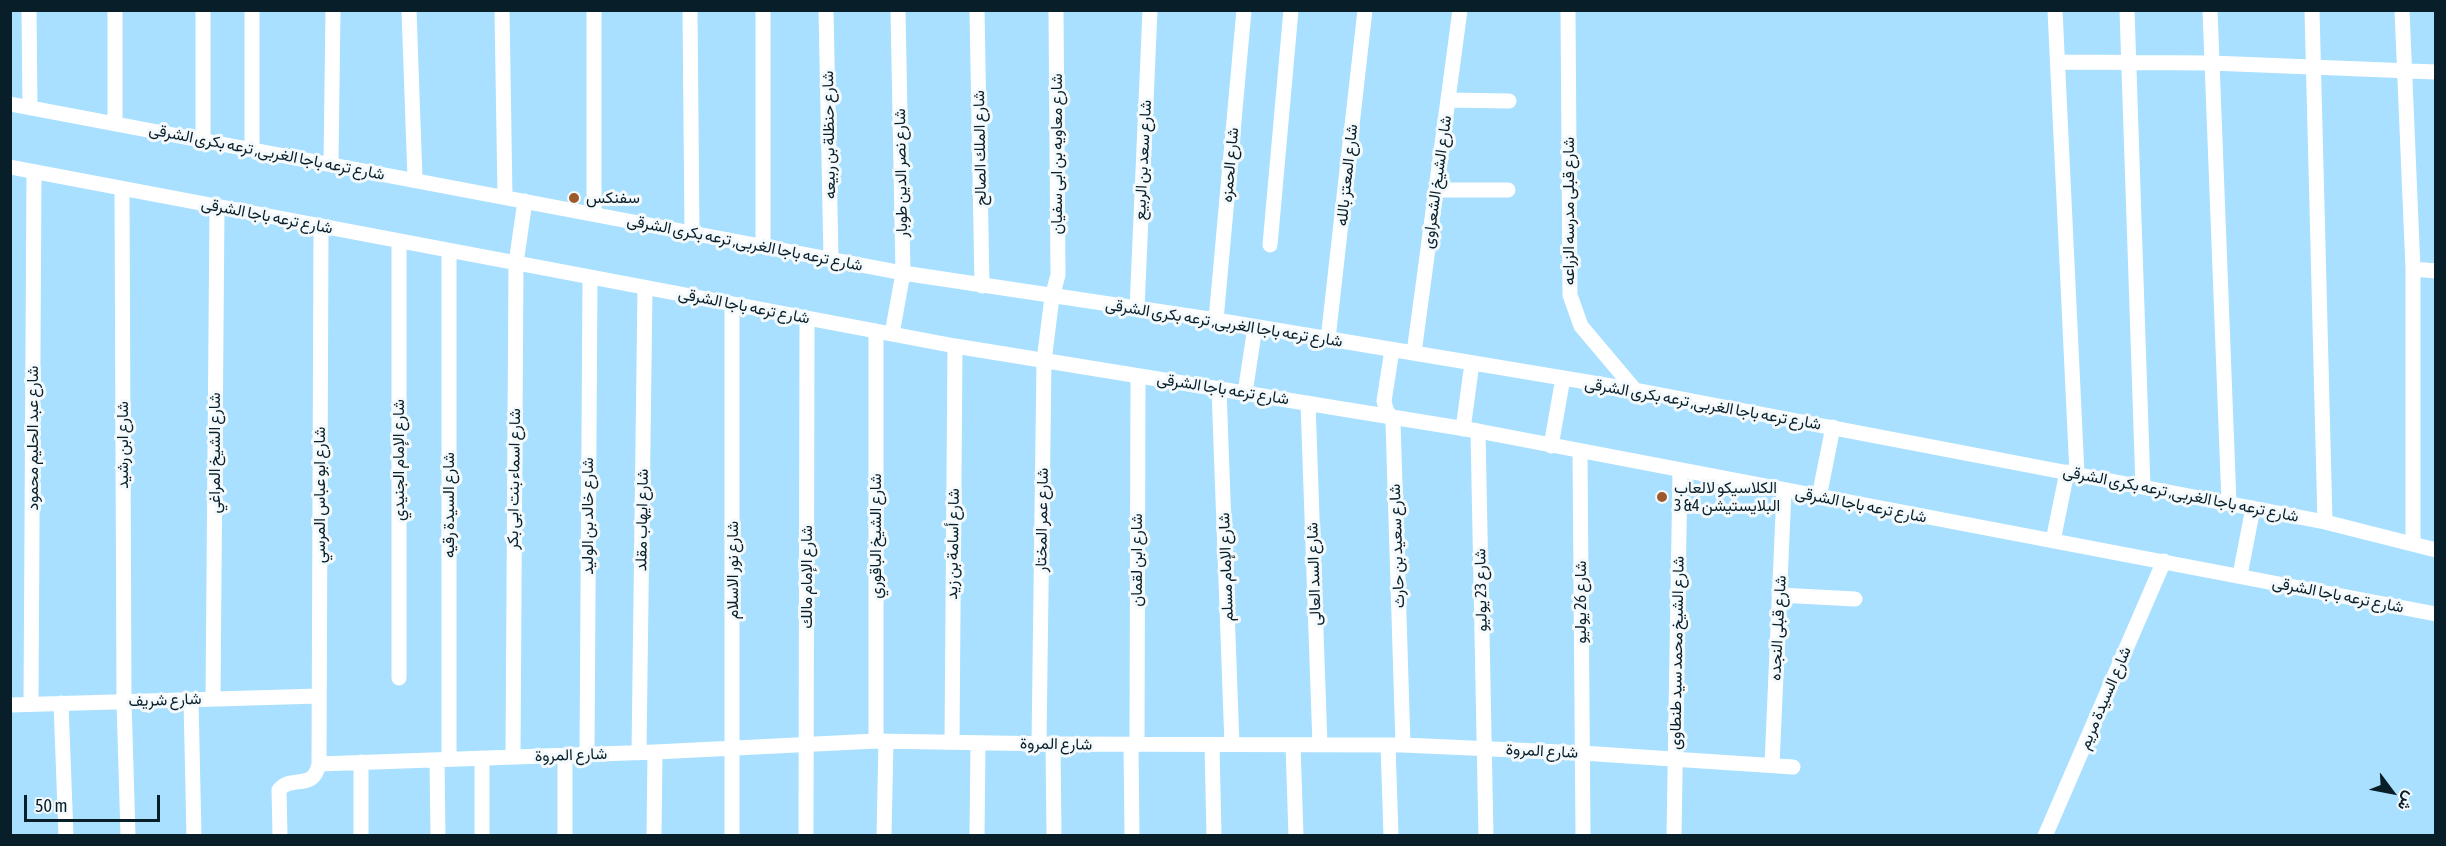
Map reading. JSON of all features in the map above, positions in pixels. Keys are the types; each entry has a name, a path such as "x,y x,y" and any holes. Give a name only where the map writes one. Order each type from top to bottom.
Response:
{"street":[{"path":"29,10 30,108"},
{"path":"115,10 115,123"},
{"path":"203,10 203,140"},
{"path":"252,10 252,149"},
{"path":"331,164 333,10"},
{"path":"409,10 415,180"},
{"path":"502,10 505,197"},
{"path":"594,10 594,214"},
{"path":"690,10 692,233"},
{"path":"763,10 763,246"},
{"name":"شارع حنظلة بن ربيعه","path":"826,10 831,259"},
{"name":"شارع نصر الدين طوبار","path":"892,334 903,273 898,10"},
{"name":"شارع الملك الصالح","path":"977,10 982,286"},
{"name":"شارع معاويه بن ابى سفيان","path":"1052,297 1058,274 1056,10"},
{"name":"شارع سعد بن الربيع","path":"1137,309 1150,10"},
{"name":"شارع الحمزه","path":"1216,320 1244,10"},
{"path":"1269,245 1291,10"},
{"name":"شارع المعتز بالله","path":"1328,339 1365,10"},
{"name":"شارع الشيخ الشعراوى","path":"1414,353 1460,10"},
{"name":"شارع قبلى مدرسه الزراعه","path":"1568,10 1570,295 1581,326 1635,390"},
{"path":"2053,541 2072,473 2055,10"},
{"path":"2127,10 2143,487"},
{"path":"2210,10 2229,503"},
{"path":"2312,10 2325,522"},
{"path":"2402,10 2413,269 2412,542"},
{"path":"2058,62 2211,63 2436,72"},
{"path":"1448,100 1509,101"},
{"name":"شارع ترعه باجا الغربى, ترعه بكرى الشرقى","path":"10,104 903,273 1216,320 1635,390 2325,522 2412,542 2436,550"},
{"name":"شارع ترعه باجا الشرقى","path":"10,167 955,346 1470,430 2436,614"},
{"name":"شارع عبد الحليم محمود","path":"32,704 34,171"},
{"name":"شارع ابن رشيد","path":"122,189 124,701 128,836"},
{"path":"1436,190 1508,190"},
{"name":"شارع اسماء بنت ابى بكر","path":"513,757 516,264 525,201"},
{"name":"شارع الشيخ المراغي","path":"213,699 217,207"},
{"name":"شارع ابو عباس المرسي","path":"319,764 321,227"},
{"name":"شارع الإمام الجنيدي","path":"399,242 399,678"},
{"name":"شارع السيدة رقيه","path":"438,836 443,759 449,251"},
{"path":"2413,269 2436,271"},
{"name":"شارع خالد بن الوليد","path":"586,754 590,277"},
{"name":"شارع ايهاب مقلد","path":"639,753 645,288"},
{"name":"شارع عمر المختار","path":"1052,297 1044,361 1046,744 1054,836"},
{"name":"شارع نور الاسلام","path":"732,304 732,836"},
{"name":"شارع الإمام مالك","path":"806,836 808,744 807,318"},
{"path":"1245,393 1255,327"},
{"name":"شارع الشيخ الباقوري","path":"876,331 884,836"},
{"name":"شارع أسامة بن زيد","path":"952,742 955,346"},
{"name":"شارع سعيد بن حارث","path":"1392,350 1384,401 1394,422 1403,745"},
{"name":"شارع 23 يوليو","path":"1472,363 1470,430 1485,748 1486,836"},
{"name":"شارع ابن لقمان","path":"1132,836 1138,376"},
{"path":"1551,446 1563,378"},
{"name":"شارع الإمام مسلم","path":"1219,388 1232,745"},
{"name":"شارع السد العالى","path":"1308,403 1320,745"},
{"path":"1819,497 1833,428"},
{"name":"شارع 26 يوليو","path":"1580,452 1583,836"},
{"name":"شارع الشيخ محمد سيد طنطاوى","path":"1674,836 1680,471"},
{"name":"شارع قبلى النجده","path":"1772,765 1784,491"},
{"path":"2240,575 2253,508"},
{"name":"شارع السيدة مريم","path":"2045,836 2164,561"},
{"path":"1779,595 1855,599"},
{"name":"شارع شريف","path":"10,705 319,696"},
{"path":"190,699 194,836"},
{"path":"61,703 66,836"},
{"name":"شارع المروة","path":"319,764 639,753 881,741 1134,745 1403,745 1582,753 1793,767"},
{"path":"977,836 978,743"},
{"path":"1212,745 1214,836"},
{"path":"1293,745 1296,836"},
{"path":"1388,745 1391,836"},
{"path":"654,836 655,752"},
{"path":"565,755 565,836"},
{"path":"482,758 482,836"},
{"path":"361,762 361,836"},
{"path":"280,836 279,790 288,784 309,781 318,771 319,764"}],"place":[{"name":"سفنكس","path":"574,198"},
{"name":"الكلاسيكو لالعاب البلايستيشن 4& 3","path":"1662,497"}]}
